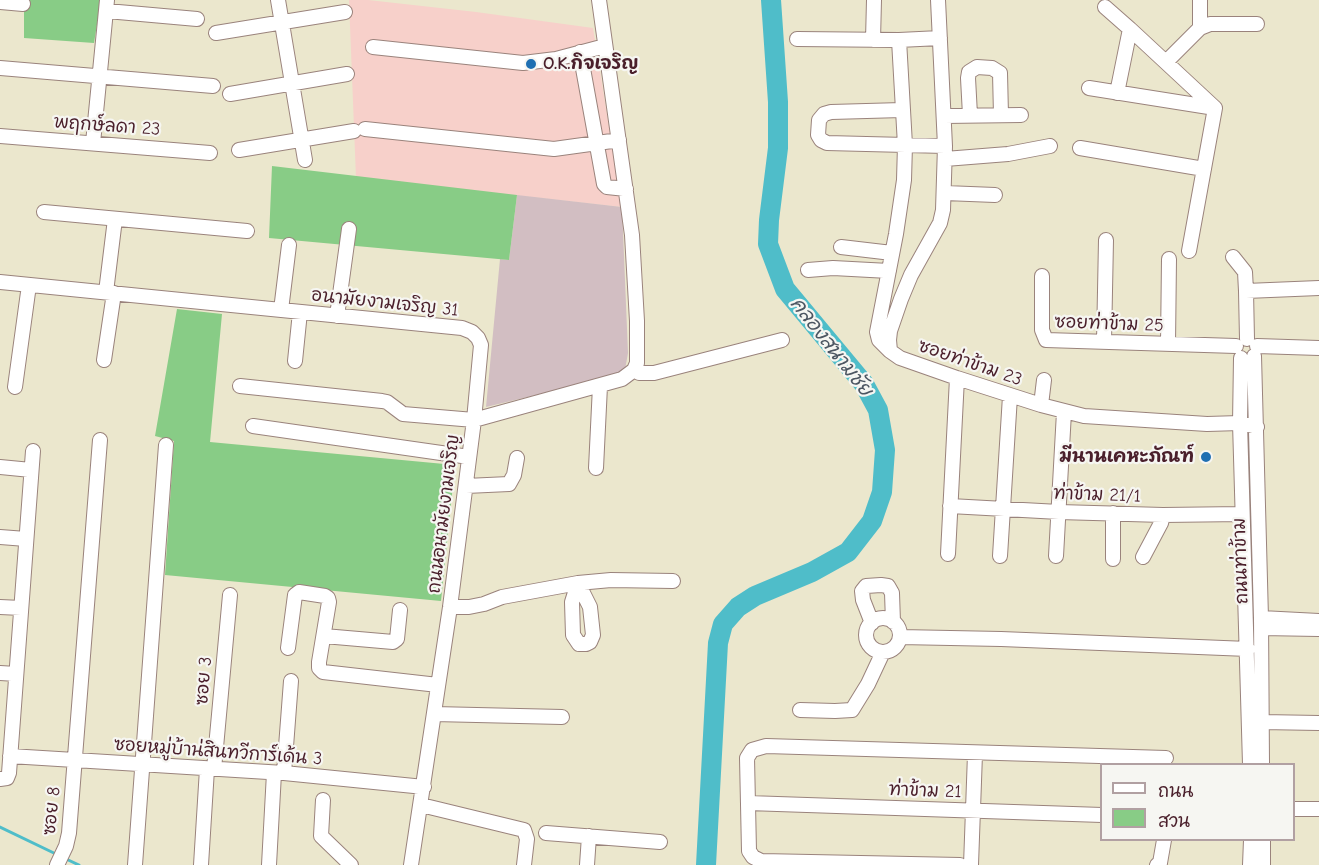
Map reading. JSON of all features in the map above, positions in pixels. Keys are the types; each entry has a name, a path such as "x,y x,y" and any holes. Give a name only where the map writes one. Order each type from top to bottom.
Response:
{"street":[{"path":"278,0 305,160"},
{"path":"599,0 635,268 638,354 634,370 639,373 654,373 782,340"},
{"path":"873,40 874,0"},
{"name":"ซอยท่าข้าม 23","path":"938,0 945,193 940,223 911,274 890,331 888,340 890,351 900,358 957,378 1064,412 1099,418 1207,424 1240,423 1257,427"},
{"path":"1200,0 1200,28"},
{"path":"0,2 23,4"},
{"path":"93,143 107,5 197,20"},
{"path":"1105,7 1215,108"},
{"path":"216,33 345,12"},
{"path":"1166,62 1200,28 1221,23 1257,24"},
{"path":"1117,93 1130,29"},
{"path":"797,39 940,38"},
{"path":"890,351 879,340 877,332 904,180 905,145 900,40"},
{"path":"372,47 523,63 556,59 605,46"},
{"path":"580,52 604,184 607,187 626,189"},
{"path":"970,115 968,78 972,68 977,67 992,68 1000,73 1001,115"},
{"path":"0,68 213,86"},
{"path":"230,94 346,74"},
{"path":"1089,88 1215,108"},
{"path":"1189,251 1215,108"},
{"path":"902,110 824,114 819,120 818,135 827,143 905,145 945,152 1008,154 1050,147"},
{"path":"944,116 1021,115"},
{"path":"239,150 359,130 554,149 619,140"},
{"name":"พฤกษ์ลดา 23","path":"0,136 210,153"},
{"path":"1080,148 1204,169"},
{"path":"945,193 995,195"},
{"path":"44,212 247,231"},
{"path":"104,360 115,219"},
{"path":"337,315 349,229"},
{"path":"1104,342 1106,240"},
{"path":"281,310 289,245"},
{"path":"841,247 892,253"},
{"path":"1233,257 1245,272 1247,349"},
{"path":"1168,344 1169,259"},
{"path":"808,270 833,268 889,271"},
{"name":"ซอยท่าข้าม 25","path":"1042,276 1042,330 1046,340 1247,349 1319,348"},
{"name":"อนามัยงามเจริญ 31","path":"0,282 446,326 472,332 478,338 482,354 474,420"},
{"path":"15,387 29,285"},
{"path":"1246,291 1319,288"},
{"path":"295,361 300,312"},
{"name":"ถนนท่าข้าม","path":"1247,349 1240,423 1250,763"},
{"name":"ถนนท่าข้าม","path":"1247,349 1257,427 1262,763"},
{"name":"ถนนอนามัยงามเจริญ","path":"411,865 450,607 474,420 600,386 622,379 634,370"},
{"path":"948,554 957,378"},
{"path":"1041,405 1044,380"},
{"path":"240,386 382,401 404,414 474,420"},
{"path":"596,468 600,386"},
{"path":"999,556 1010,396"},
{"path":"1056,556 1064,412"},
{"path":"253,426 470,457"},
{"name":"ซอย 8","path":"58,865 66,846 75,760 100,440"},
{"path":"135,865 166,445"},
{"path":"0,779 7,778 9,774 10,756 5,739 16,675 33,451"},
{"path":"466,486 509,484 518,458"},
{"path":"0,467 31,470"},
{"name":"ท่าข้าม 21/1","path":"950,506 1163,515 1242,514"},
{"path":"1113,513 1113,559"},
{"path":"1143,556 1163,515"},
{"path":"0,537 26,539"},
{"path":"450,607 469,607 502,597 578,583 611,580 673,581"},
{"path":"872,623 862,591 866,586 881,585 888,586 892,593 893,622"},
{"path":"288,648 295,595 299,592 325,596 329,602 319,662 319,668 323,672 438,685"},
{"name":"ซอย 3","path":"201,865 230,595"},
{"path":"0,607 21,608"},
{"path":"324,636 393,642 397,639 400,610"},
{"path":"800,710 852,710 884,652 896,645 900,637 898,628 885,618 872,623 867,633 869,644 878,651 884,652"},
{"path":"1261,623 1319,621"},
{"path":"1261,623 1319,629"},
{"path":"900,637 1035,640 1248,650"},
{"path":"0,673 16,675"},
{"path":"269,865 291,681"},
{"path":"434,714 562,717"},
{"path":"1262,722 1319,723"},
{"path":"960,865 761,861 753,857 749,851 747,758 752,750 759,747 1166,758"},
{"path":"970,865 975,754"},
{"name":"ซอยหมู่บ้าน่สินทวีการ์เด้น 3","path":"10,756 279,773 424,787"},
{"path":"323,800 321,836 351,865"},
{"name":"ท่าข้าม 21","path":"748,803 1100,815"},
{"path":"421,805 524,830 527,848 524,865"},
{"path":"1295,809 1319,809"},
{"path":"546,833 660,842"},
{"path":"586,865 589,836"},
{"path":"1158,865 1164,841"},
{"path":"1251,841 1251,865"},
{"path":"1263,841 1263,865"}],"shaded area":[{"path":"349,0 476,12 593,28 622,207 356,178"},
{"path":"517,195 622,207 628,353 625,370 607,378 486,407 500,259 509,260"}],"green space":[{"path":"24,0 101,0 94,43 24,38"},
{"path":"272,166 517,195 509,260 269,238"},
{"path":"177,309 222,314 210,442 455,465 441,601 165,575 174,441 155,436"}],"waterway":[{"name":"คลองสนามชัย","path":"706,865 718,643 723,624 738,607 755,596 812,572 848,552 872,521 882,492 885,450 878,410 864,384 785,289 768,244 778,148 778,102 771,0"},
{"path":"0,827 58,855"},
{"path":"64,858 79,865"}],"place":[{"name":"O.K.กิจเจริญ","path":"531,64"},
{"name":"มีนานเคหะภัณฑ์","path":"1206,457"}]}
